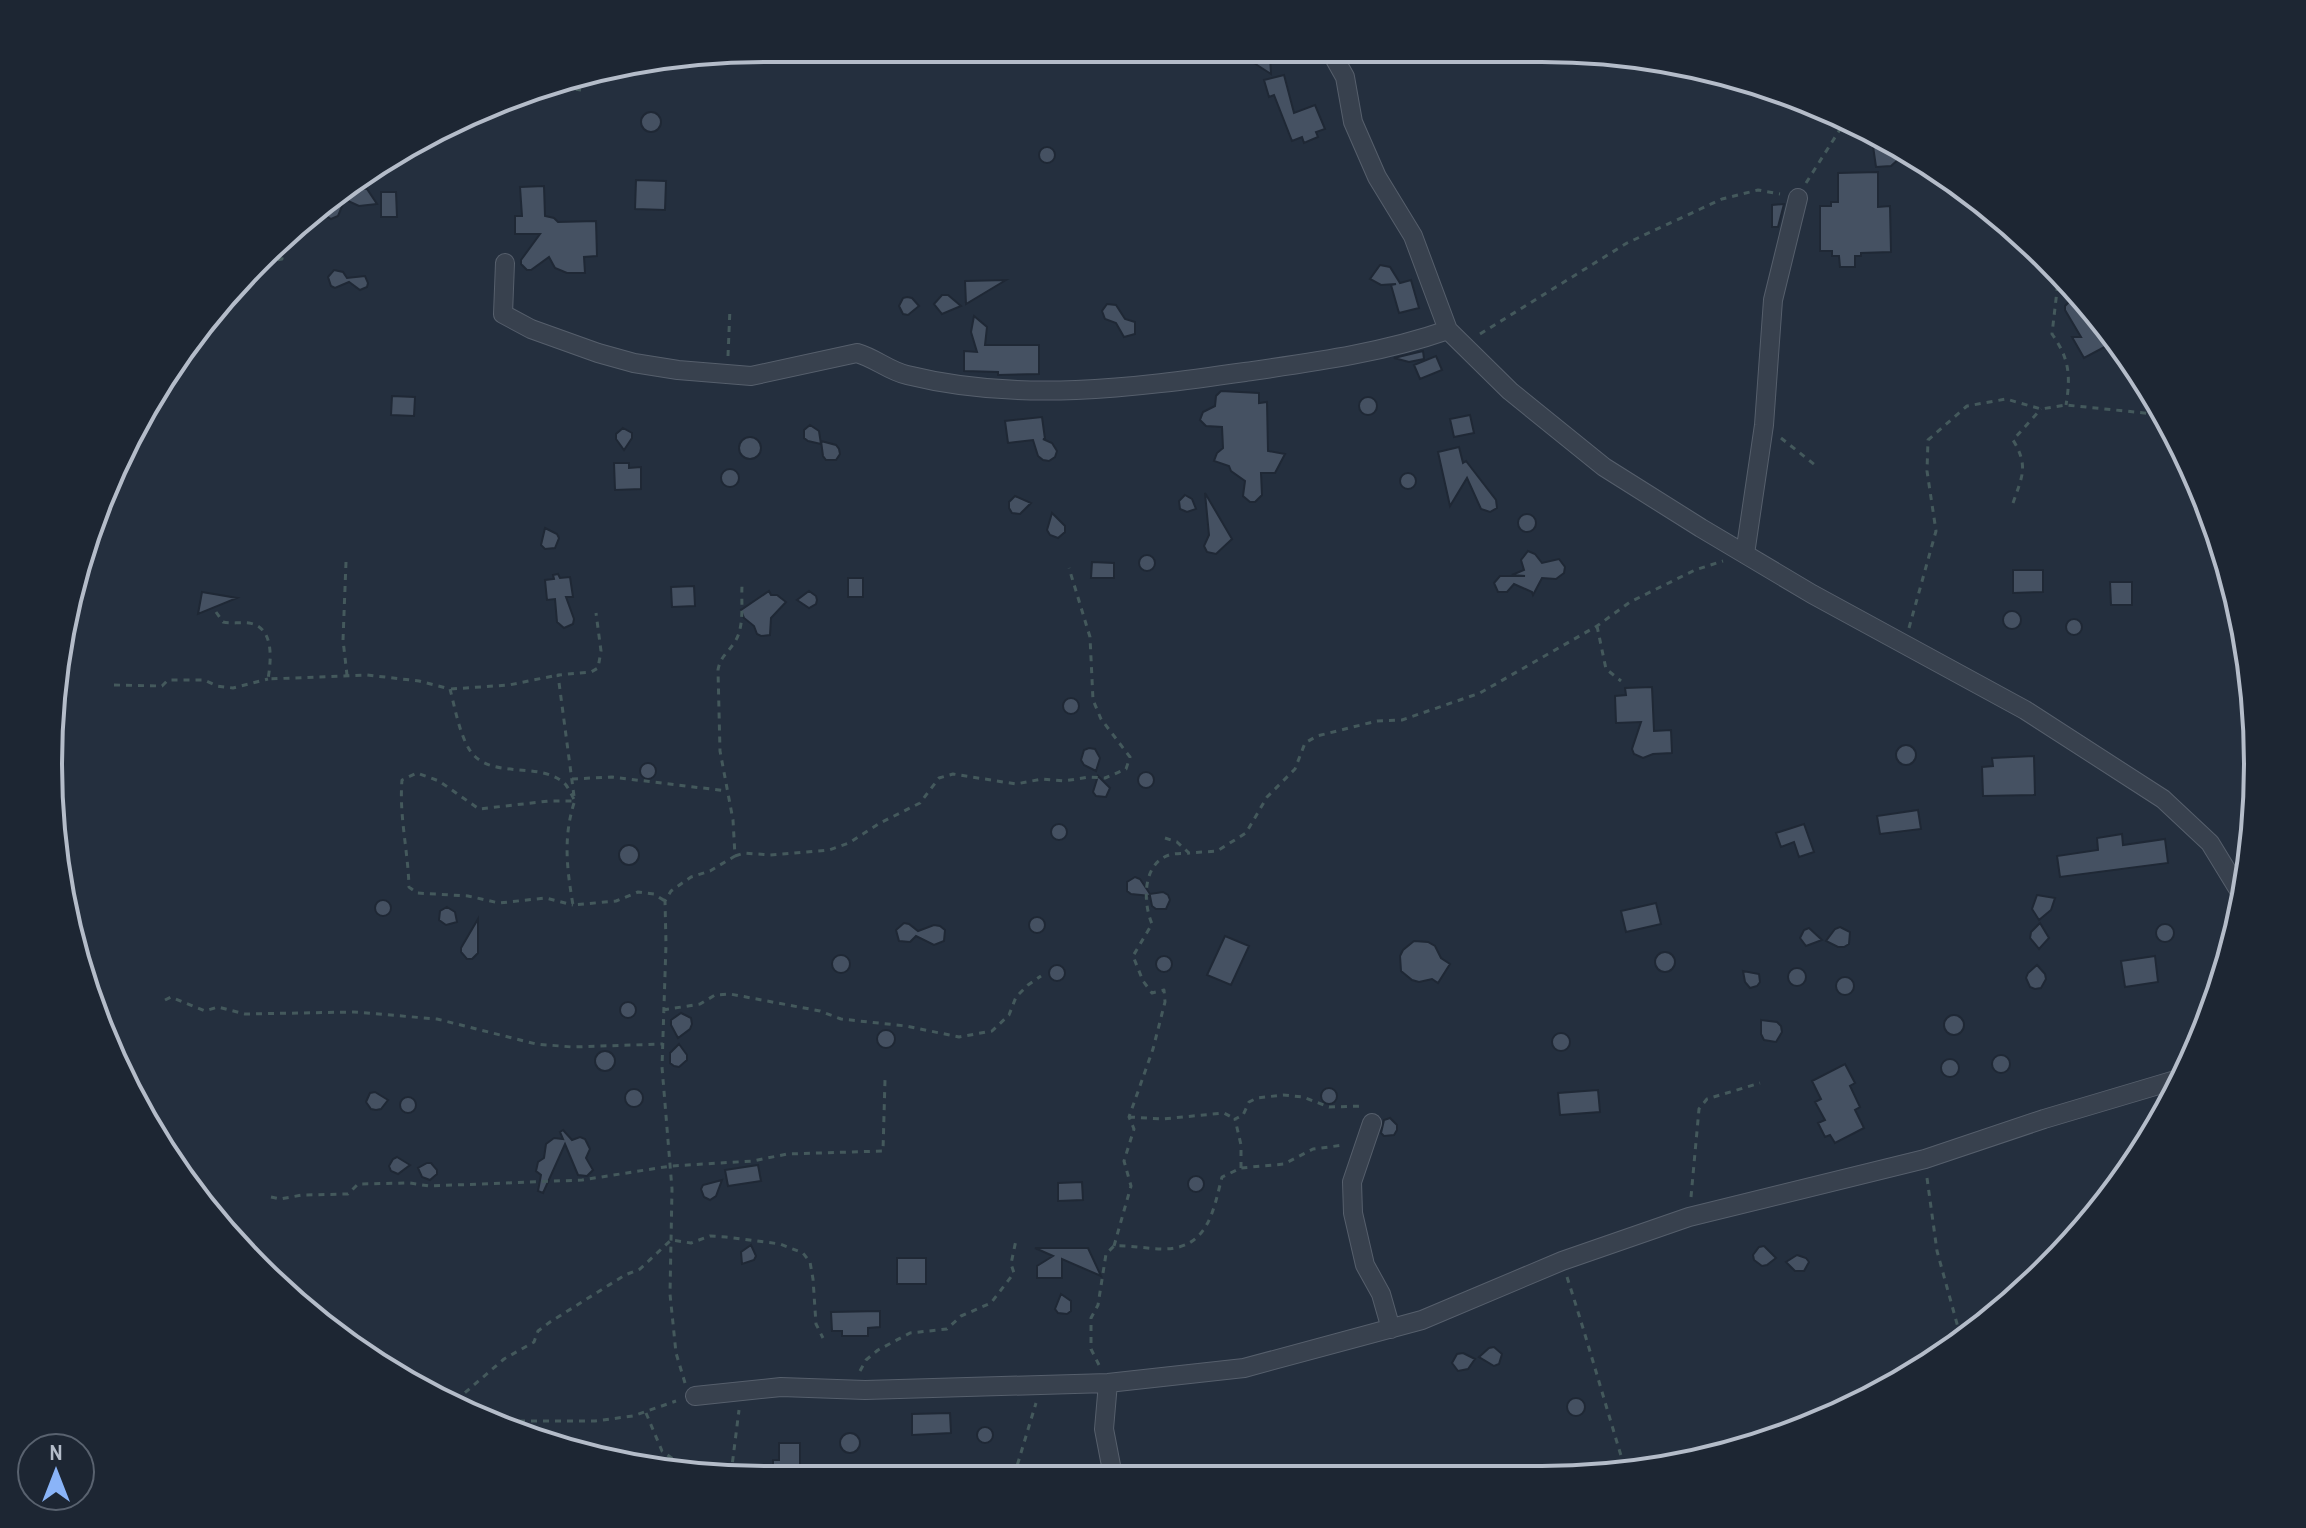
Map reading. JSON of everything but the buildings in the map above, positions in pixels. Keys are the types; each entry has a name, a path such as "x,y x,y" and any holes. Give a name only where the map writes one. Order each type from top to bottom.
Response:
{"street":[{"path":"1337,62 1345,77 1353,122 1377,177 1413,236 1448,330 1510,391 1604,467 1745,554 1905,646 2025,710 2163,799 2210,843 2234,882"},
{"path":"1745,554 1764,425 1773,300 1798,198"},
{"path":"505,263 503,314 531,329 634,363 731,376 751,376 857,353 872,357 903,375 967,385 1066,392 1150,386 1311,363 1379,351 1448,330"},
{"path":"695,1396 781,1387 845,1390 1108,1383 1244,1368 1422,1320 1562,1261 1689,1217 1925,1159 2168,1082"},
{"path":"1372,1123 1352,1182 1354,1224 1365,1265 1381,1294 1391,1329"},
{"path":"1108,1383 1104,1429 1111,1466"}],"path":[{"path":"572,89 581,90"},
{"path":"1461,346 1627,243 1722,199 1758,190 1798,198 1840,128"},
{"path":"2057,288 2052,334 2065,352 2069,388 2066,405"},
{"path":"730,308 727,334 731,376"},
{"path":"1905,646 1936,531 1927,471 1928,440 1967,406 2006,399 2041,409 2066,405 2150,414"},
{"path":"2013,503 2024,472 2022,454 2013,440 2041,409"},
{"path":"1764,425 1815,465"},
{"path":"1108,1383 1091,1349 1091,1318 1098,1305 1106,1254 1114,1246 1131,1186 1124,1161 1134,1129 1129,1117 1153,1049 1165,1002 1164,990 1152,993 1143,981 1133,956 1152,924 1146,883 1159,862 1167,856 1217,851 1246,833 1267,797 1295,769 1305,743 1317,736 1377,721 1402,720 1480,693 1597,626 1630,602 1675,579 1745,554"},
{"path":"346,562 343,640 347,675"},
{"path":"516,1421 595,1421 646,1412 695,1396 682,1376 676,1353 670,1294 671,1166 662,1067 665,901 671,891 691,877 744,853 770,855 829,850 849,843 920,803 939,778 953,774 1016,784 1042,779 1105,778 1126,769 1130,757 1101,719 1093,700 1094,670 1090,637 1069,568"},
{"path":"735,856 733,820 720,751 718,670 719,659 735,642 739,631 742,586"},
{"path":"216,612 223,622 249,623 258,627 272,650 268,679"},
{"path":"114,685 162,686 168,680 204,680 233,688 268,679 347,675 419,681 450,689 509,685 591,672 598,668 601,651 596,613"},
{"path":"1597,626 1606,669 1621,681"},
{"path":"558,675 575,801 566,857 573,905"},
{"path":"450,689 470,750 492,765 547,773 566,785 575,801"},
{"path":"575,801 479,809 439,781 417,773 402,780 400,809 409,887 417,893 468,896 499,903 546,898 573,905 616,901 645,891 665,901"},
{"path":"571,779 612,777 727,791"},
{"path":"1165,838 1177,842 1189,853"},
{"path":"663,1010 700,1004 715,995 730,994 811,1009 841,1019 906,1026 959,1037 992,1031 1009,1015 1016,997 1041,976"},
{"path":"165,1000 171,997 205,1011 218,1007 245,1014 354,1012 437,1019 536,1044 572,1047 663,1044"},
{"path":"271,1197 348,1194 358,1184 373,1182 429,1186 582,1180 671,1166 753,1161 787,1154 883,1151 885,1080"},
{"path":"1689,1217 1699,1109 1707,1099 1760,1083"},
{"path":"1235,1119 1243,1115 1249,1102 1283,1095 1303,1097 1329,1107 1366,1106 1371,1112 1372,1123"},
{"path":"1129,1117 1162,1119 1224,1113 1235,1119 1241,1145 1241,1168"},
{"path":"1114,1246 1181,1247 1204,1232 1222,1177 1241,1168 1284,1164 1313,1149 1343,1145 1364,1147"},
{"path":"1925,1159 1937,1251 1958,1329"},
{"path":"671,1240 691,1243 710,1236 726,1237 780,1244 803,1253 810,1262 816,1324 823,1338"},
{"path":"460,1397 504,1359 534,1342 538,1331 550,1322 625,1275 640,1269 671,1240"},
{"path":"845,1390 866,1360 878,1350 910,1333 947,1329 961,1316 991,1303 1014,1273 1011,1264 1016,1240"},
{"path":"1562,1261 1623,1461"},
{"path":"1017,1466 1041,1384"},
{"path":"732,1465 741,1392"},
{"path":"646,1412 662,1451 675,1460"}]}
